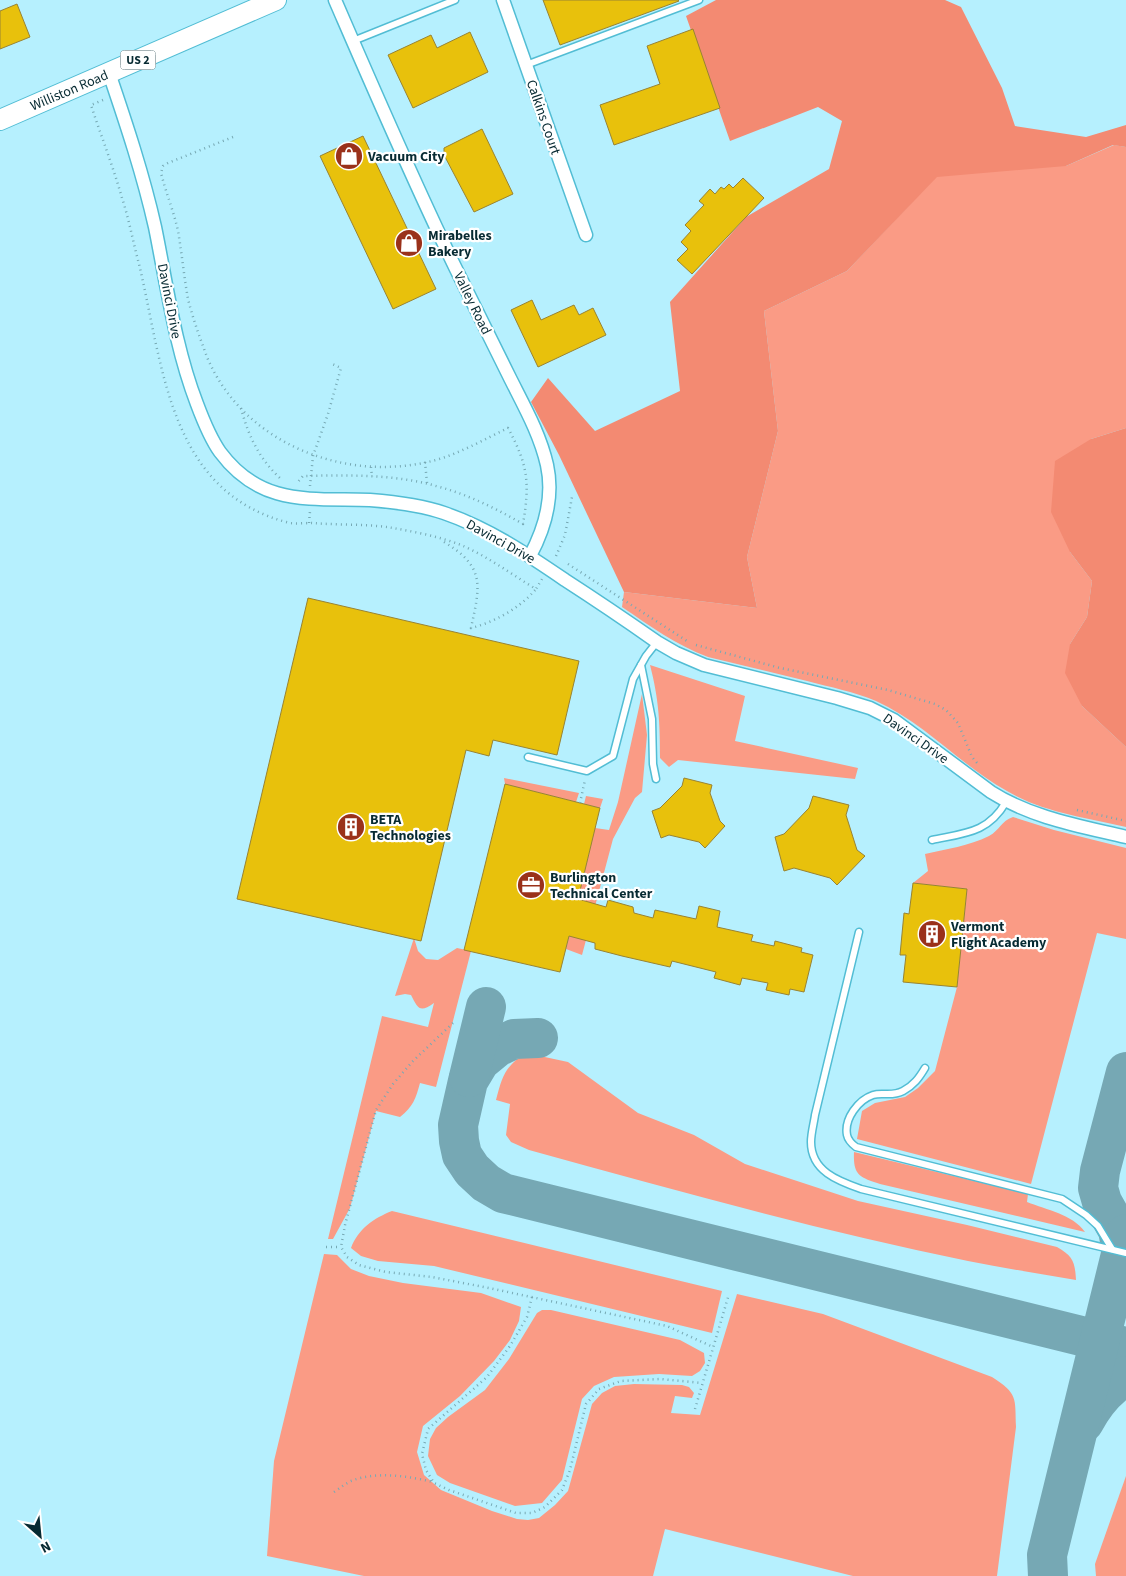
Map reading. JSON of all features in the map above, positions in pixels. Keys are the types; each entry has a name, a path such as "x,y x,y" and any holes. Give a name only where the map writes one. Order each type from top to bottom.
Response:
{"main road":[{"name":"Williston Road","path":"0,120 276,0"}],"street":[{"name":"Valley Road","path":"335,0 413,177 542,447 550,485 548,505 539,539 530,556"},
{"name":"Calkins Court","path":"503,0 586,234"},
{"name":"Davinci Drive","path":"109,73 136,153 147,193 183,363 191,390 210,435 219,451 230,464 256,484 270,492 284,496 310,500 369,500 420,507 444,513 464,521 530,556 676,653 704,665 870,708 894,720 1006,802 1056,820 1126,837"}],"lane":[{"path":"353,41 455,0"},
{"path":"526,65 699,0"},
{"path":"528,757 587,771 613,756 633,679 657,642"},
{"path":"641,665 652,719 653,764 656,780"},
{"path":"932,840 983,827 993,820 1006,802"},
{"path":"859,932 812,1132 812,1152 818,1165 837,1180 861,1189 1126,1253"},
{"path":"925,1068 915,1083 902,1091 890,1095 874,1095 861,1102 848,1118 847,1134 850,1142 856,1147 1062,1199 1086,1214 1098,1226 1112,1249"}],"path":[{"path":"234,137 168,163 163,166 161,173 177,230 193,318 208,358 217,375 241,408 265,429 313,456 354,466 410,465 434,460 508,428 521,451 527,478 527,501 523,524 459,492 427,484 372,477 303,476 294,487"},
{"path":"309,523 313,456 328,414 341,368 330,363"},
{"path":"241,408 246,429 254,446 272,471 284,482"},
{"path":"425,462 427,484"},
{"path":"371,467 372,477"},
{"path":"556,556 565,535 572,497"},
{"path":"440,540 458,550 471,564 477,578 478,594 471,628 489,624 536,589"},
{"path":"580,803 587,771"},
{"path":"453,1023 398,1078 376,1110 345,1225 341,1248 347,1257 359,1265 386,1272 432,1277 667,1326 713,1347"},
{"path":"326,1247 341,1248"},
{"path":"695,1409 729,1294"},
{"path":"434,1483 426,1470 422,1454 428,1429 487,1377 510,1346 527,1317 532,1297"},
{"path":"334,1492 350,1482 366,1477 406,1477 434,1483 516,1513 532,1513 545,1507 562,1490 570,1470 586,1404 599,1389 621,1381 660,1379 702,1383"}],"shaded area":[{"path":"716,0 945,0 961,7 1002,88 1015,126 1086,137 1126,125 1126,147 1113,145 1066,166 937,177 847,271 764,311 778,431 747,557 757,608 624,592 559,455 531,402 548,378 595,431 680,391 670,302 746,217 829,169 842,121 818,107 730,141 686,16"},
{"path":"985,133 1066,166 1114,145 1126,147 1126,428 1091,439 1070,552 1092,581 1087,617 1070,644 1082,706 1126,747 1126,827 1065,814 1035,804 1007,791 990,781 911,721 876,701 842,690 708,657 674,641 622,607 624,592 757,608 747,557 778,431 764,311 847,271 936,177"},
{"path":"1126,428 1126,747 1082,706 1065,673 1070,644 1087,617 1092,581 1070,552 1051,512 1055,461 1091,439"},
{"path":"650,665 745,696 735,741 858,768 855,779 678,760 669,767 660,758 658,712"},
{"path":"642,694 647,735 642,792 635,798 613,839 582,955 566,949 595,828 609,830 618,802"},
{"path":"504,778 579,793 576,802 505,784"},
{"path":"586,796 603,799 600,808 584,804"},
{"path":"1013,817 1054,830 1126,848 1126,939 1097,933 1031,1184 857,1139 862,1111 875,1103 905,1097 918,1088 935,1071 957,987 967,889 913,883 928,871 925,854 957,847 989,836"},
{"path":"414,938 418,951 426,959 438,960 457,948 471,951 436,1087 420,1083 413,1102 400,1117 376,1111 350,1208 333,1239 328,1239 382,1016 428,1027 434,1003 422,1009 416,1004 411,995 395,996"},
{"path":"526,1053 568,1062 638,1113 694,1135 745,1164 858,1201 1057,1247 1067,1253 1072,1260 1076,1280 1008,1269 858,1237 529,1150 511,1142 506,1135 510,1104 496,1100 505,1073 513,1063"},
{"path":"854,1152 1028,1194 1027,1202 1066,1217 1080,1226 1085,1232 873,1182 862,1177 856,1170"},
{"path":"392,1211 722,1291 712,1333 434,1266 378,1261 361,1256 351,1248 358,1235 367,1225"},
{"path":"324,1254 337,1255 351,1269 369,1276 403,1283 481,1293 521,1307 519,1321 510,1340 494,1361 460,1396 423,1426 417,1452 424,1475 441,1490 517,1519 539,1518 568,1491 592,1404 602,1393 615,1386 634,1384 682,1385 689,1387 694,1393 692,1398 675,1396 671,1413 700,1415 737,1294 823,1314 992,1377 1011,1392 1015,1402 1016,1417 997,1576 853,1576 665,1529 653,1576 364,1576 267,1556 274,1461"},
{"path":"542,1310 551,1310 680,1340 704,1353 705,1363 700,1371 692,1376 659,1374 614,1377 594,1386 582,1399 562,1480 542,1503 515,1506 450,1483 437,1475 428,1456 430,1439 436,1428 448,1417 485,1390 509,1359 537,1313"},
{"path":"1126,1476 1126,1576 1096,1576 1095,1564"}],"building":[{"path":"543,0 678,0 679,1 560,45"},
{"path":"17,4 30,37 0,49 0,11"},
{"path":"693,29 720,108 614,145 600,105 660,84 647,46"},
{"path":"470,32 488,72 413,108 388,55 431,35 437,48"},
{"path":"482,129 513,194 474,212 444,155 444,148"},
{"path":"363,136 436,289 393,309 320,156"},
{"path":"743,178 764,198 692,274 677,260 688,249 681,242 691,231 685,225 704,205 699,201 710,189 715,194 721,187 724,189 729,184 733,188"},
{"path":"532,300 541,320 574,305 579,315 593,308 606,335 538,367 511,310"},
{"name":"BETA Technologies","path":"308,598 579,661 557,755 493,740 489,756 466,750 421,941 237,899"},
{"path":"684,778 712,785 710,793 720,821 725,826 705,848 699,842 669,835 661,838 652,811 660,808 682,786"},
{"path":"505,784 600,808 578,899 606,907 608,900 633,907 634,913 653,918 655,910 696,919 699,906 720,911 717,927 753,935 751,941 774,946 775,941 802,948 801,952 813,955 804,992 790,989 789,995 766,990 768,983 742,978 740,985 714,978 716,972 672,961 670,967 622,956 595,949 595,943 569,936 560,972 464,950"},
{"path":"813,796 849,805 846,815 857,850 865,856 837,885 830,878 794,868 784,871 775,837 784,834 809,808"},
{"name":"Vermont Flight Academy","path":"913,883 967,889 957,987 903,982 906,955 900,955 904,913 909,914"}],"taxiway":[{"path":"469,1077 486,1007"},
{"path":"538,1038 514,1039 497,1047 480,1061 468,1081 458,1125 462,1155 472,1170 486,1183 503,1193 1126,1347"},
{"path":"1122,1252 1118,1230 1102,1202 1098,1188 1100,1171 1126,1072"},
{"path":"1048,1576 1047,1555 1126,1234"},
{"path":"1084,1422 1102,1396 1126,1376"}],"place":[{"name":"Vacuum City","path":"349,156"},
{"name":"Mirabelles Bakery","path":"409,243"},
{"name":"BETA Technologies","path":"351,827"},
{"name":"Burlington Technical Center","path":"531,885"},
{"name":"Vermont Flight Academy","path":"932,934"}]}
